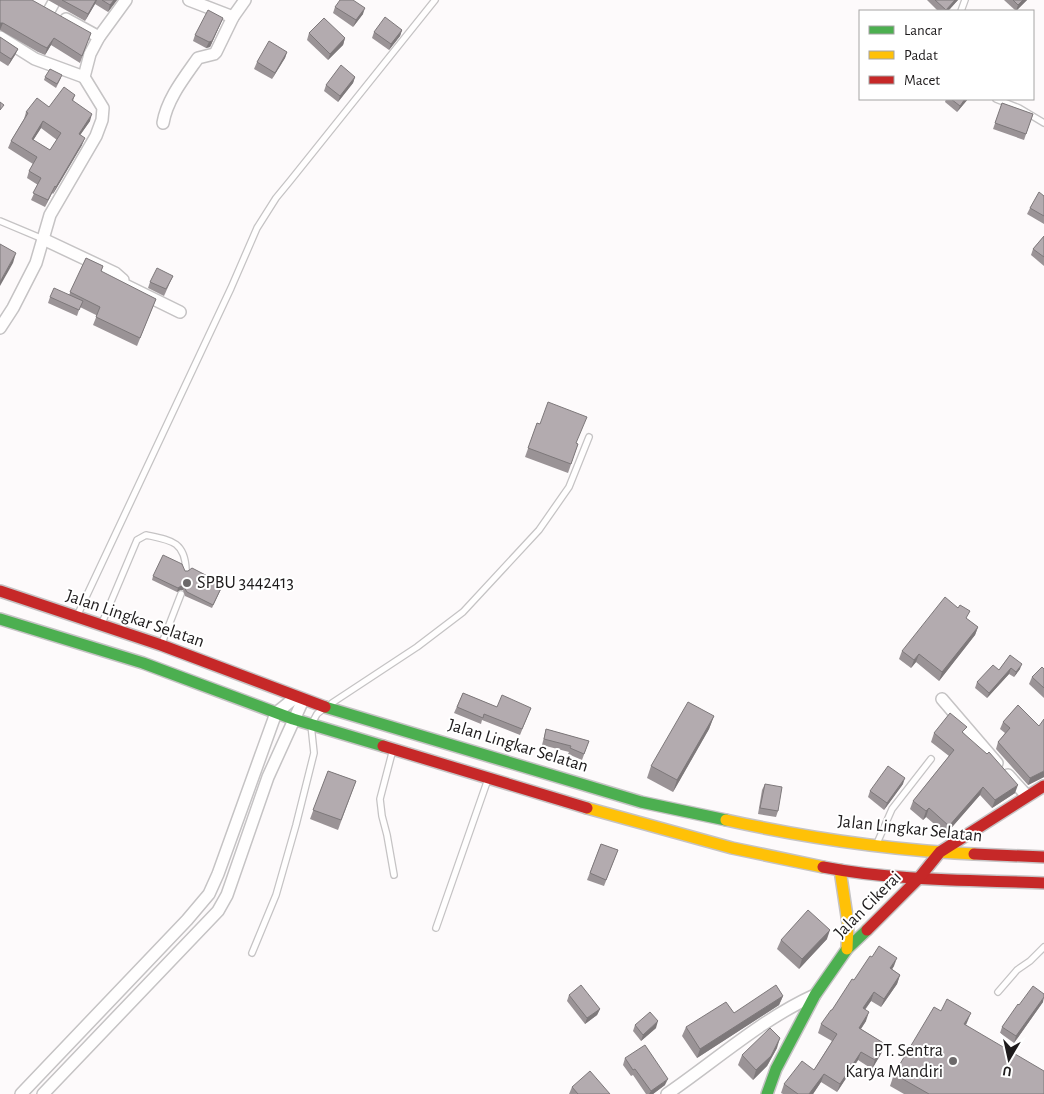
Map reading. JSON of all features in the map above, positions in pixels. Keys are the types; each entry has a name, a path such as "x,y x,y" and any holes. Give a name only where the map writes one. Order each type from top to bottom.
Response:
{"main road":[{"name":"Jalan Lingkar Selatan","path":"0,591 161,645 326,707 641,802 761,828 876,845 940,852 1044,857"},
{"path":"0,619 143,663 276,714 638,823 732,848 840,870 919,878 1044,883"},
{"name":"Jalan Cikerai","path":"767,1094 776,1069 815,995 847,949 919,878 940,852 1044,786"},
{"path":"840,870 848,923 847,949"}],"street":[{"path":"48,10 55,0"},
{"path":"84,77 90,54 99,37 126,0"},
{"path":"189,0 234,17"},
{"path":"163,123 169,104 182,81 198,58 216,52 245,0"},
{"path":"37,4 99,37"},
{"path":"0,37 34,59 84,77 103,108 102,120 96,136 50,215 36,263 13,308 0,328"},
{"path":"43,239 115,273 123,280 123,284 180,312"},
{"path":"21,1094 151,959 209,894 276,714 300,698"},
{"path":"43,1094 218,911 228,895 268,777 300,698"},
{"path":"942,699 1027,796"},
{"path":"667,1094 792,1005 815,995"}],"lane":[{"path":"77,616 231,288 257,228 281,192 436,0"},
{"path":"999,100 1019,108 1044,123"},
{"path":"0,221 43,239"},
{"path":"252,953 276,895 296,825 314,753 311,724 317,714 417,647 463,612 539,530 569,487 589,437"},
{"path":"101,624 137,540 146,535 178,544 186,558 186,570"},
{"path":"161,645 181,594"},
{"path":"393,749 380,799 394,875"},
{"path":"876,845 892,809 931,759"},
{"path":"436,928 489,778"},
{"path":"998,992 1017,970 1030,961 1044,947"}],"building":[{"path":"0,0 32,0 91,33 82,56 54,38 47,48 0,23"},
{"path":"62,0 96,0 88,14"},
{"path":"102,0 114,0 110,5"},
{"path":"340,0 353,0 365,8 356,20 335,7"},
{"path":"935,0 955,0 946,10"},
{"path":"1013,0 1023,0 1018,5"},
{"path":"208,10 223,18 212,41 209,42 195,35"},
{"path":"385,17 402,30 391,44 374,32"},
{"path":"324,18 345,38 330,54 309,33"},
{"path":"0,37 18,49 11,59 0,52"},
{"path":"269,41 287,52 275,73 257,62"},
{"path":"341,65 355,77 340,96 326,85"},
{"path":"50,69 62,75 57,84 45,77"},
{"path":"64,87 75,95 72,100 92,114 79,134 85,138 48,200 33,193 41,178 29,171 37,157 11,141 28,113 26,112 37,98 49,107","holes":["43,121 61,133 50,150 32,139"]},
{"path":"952,100 964,100 960,106"},
{"path":"0,102 4,105 0,110"},
{"path":"1002,103 1033,114 1026,134 995,123"},
{"path":"1039,192 1044,196 1044,216 1030,208"},
{"path":"1044,236 1044,257 1033,249"},
{"path":"0,244 16,253 0,282"},
{"path":"86,258 103,266 101,271 156,299 140,338 96,317 100,307 70,292"},
{"path":"157,268 173,276 166,289 150,282"},
{"path":"54,288 83,301 79,310 50,297"},
{"path":"548,402 587,417 576,443 578,444 571,464 528,448 537,423 540,424"},
{"name":"SPBU 3442413","path":"163,555 182,564 185,571 192,568 223,584 213,605 187,592 184,587 178,588 153,576"},
{"path":"945,597 958,608 960,605 970,611 966,618 978,627 942,672 919,654 914,660 902,651"},
{"path":"1010,655 1022,664 1016,672 1011,668 989,693 977,682 993,665 999,670"},
{"path":"1042,667 1044,669 1044,688 1032,677"},
{"path":"463,693 497,707 502,695 531,708 522,729 484,714 483,718 457,707"},
{"path":"688,702 714,716 677,780 651,766"},
{"path":"1018,705 1039,726 1044,719 1044,771 1030,778 998,742 1010,728 1003,722"},
{"path":"950,713 967,727 962,732 987,754 989,752 1018,785 995,800 983,787 949,826 929,808 926,811 913,801 954,750 934,733"},
{"path":"546,729 589,741 584,754 570,748 571,746 544,739"},
{"path":"888,766 905,778 887,803 870,791"},
{"path":"328,771 356,781 341,820 313,810"},
{"path":"765,784 782,787 778,811 760,808"},
{"path":"601,844 618,850 606,880 590,873"},
{"path":"808,910 830,930 802,959 781,940"},
{"path":"879,946 897,958 890,968 900,975 884,999 874,992 863,1008 869,1012 859,1028 885,1044 875,1060 861,1052 840,1084 824,1074 809,1094 798,1094 784,1084 802,1061 814,1070 837,1034 821,1024 852,979 854,980"},
{"path":"581,985 600,1009 587,1018 569,995"},
{"path":"776,985 783,996 700,1049 686,1027 726,1002 734,1013"},
{"path":"1033,986 1044,994 1044,997 1016,1036 1002,1027"},
{"name":"PT. Sentra Karya Mandiri","path":"947,999 971,1013 964,1024 1044,1071 1044,1094 929,1094 894,1074 934,1007 941,1011"},
{"path":"650,1012 658,1021 643,1035 635,1025"},
{"path":"770,1028 780,1038 771,1056 756,1070 742,1055"},
{"path":"645,1045 668,1079 651,1091 625,1058"},
{"path":"590,1071 610,1094 578,1094 572,1087"}],"traffic: fast":[{"path":"0,619 143,663 293,719 383,746"},
{"path":"325,707 641,802 726,820"},
{"path":"767,1094 776,1069 815,995 847,949 867,930"}],"traffic: slow":[{"path":"587,808 732,848 823,867"},
{"path":"726,820 849,842 912,850 974,854"},
{"path":"840,870 848,923 847,949"}],"traffic: jam":[{"path":"0,591 161,645 325,707"},
{"path":"383,746 587,808"},
{"path":"867,930 919,878 940,852 1044,786"},
{"path":"974,854 1044,857"},
{"path":"823,867 850,872 905,877 1044,883"}],"place":[{"name":"SPBU 3442413","path":"187,583"},
{"name":"PT. Sentra Karya Mandiri","path":"953,1061"}]}
